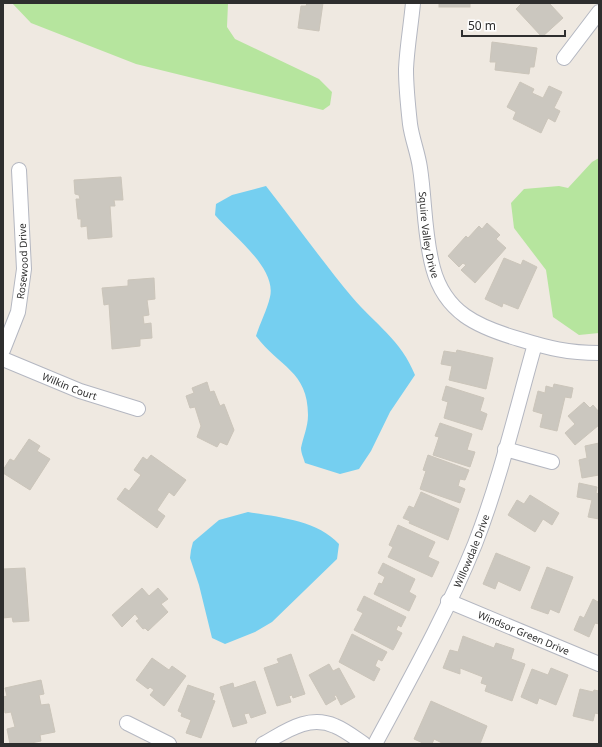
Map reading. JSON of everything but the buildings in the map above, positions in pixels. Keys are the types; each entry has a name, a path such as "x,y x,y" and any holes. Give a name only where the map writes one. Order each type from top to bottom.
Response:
{"street":[{"name":"Squire Valley Drive","path":"413,3 406,69 410,126 420,168 427,233 433,268 439,285 449,301 472,321 488,330 566,352 599,354"},
{"path":"564,58 599,12"},
{"name":"Rosewood Drive","path":"3,350 18,312 24,269 19,170"},
{"name":"Willowdale Drive","path":"375,744 406,687 475,544 505,449 535,344"},
{"name":"Wilkin Court","path":"3,359 80,391 138,409"},
{"path":"505,449 552,462"},
{"name":"Windsor Green Drive","path":"448,601 599,664"},
{"path":"263,744 291,727 303,723 316,722 335,725 364,744"},
{"path":"127,723 169,744"}],"green space":[{"path":"12,3 228,3 227,27 235,39 319,79 332,92 330,105 323,110 136,64 31,23"},
{"path":"599,158 599,333 579,335 553,317 546,270 514,228 511,203 524,189 559,186 568,188 592,162"}],"water":[{"path":"266,186 352,297 395,342 415,375 390,412 371,451 359,469 340,474 305,463 301,448 308,415 307,400 303,388 291,371 256,336 270,297 270,286 267,275 252,253 215,215 216,204 232,195"},
{"path":"248,512 296,521 320,530 339,544 337,559 272,622 255,632 225,644 212,638 199,585 190,558 191,550 193,542 219,520"}]}
